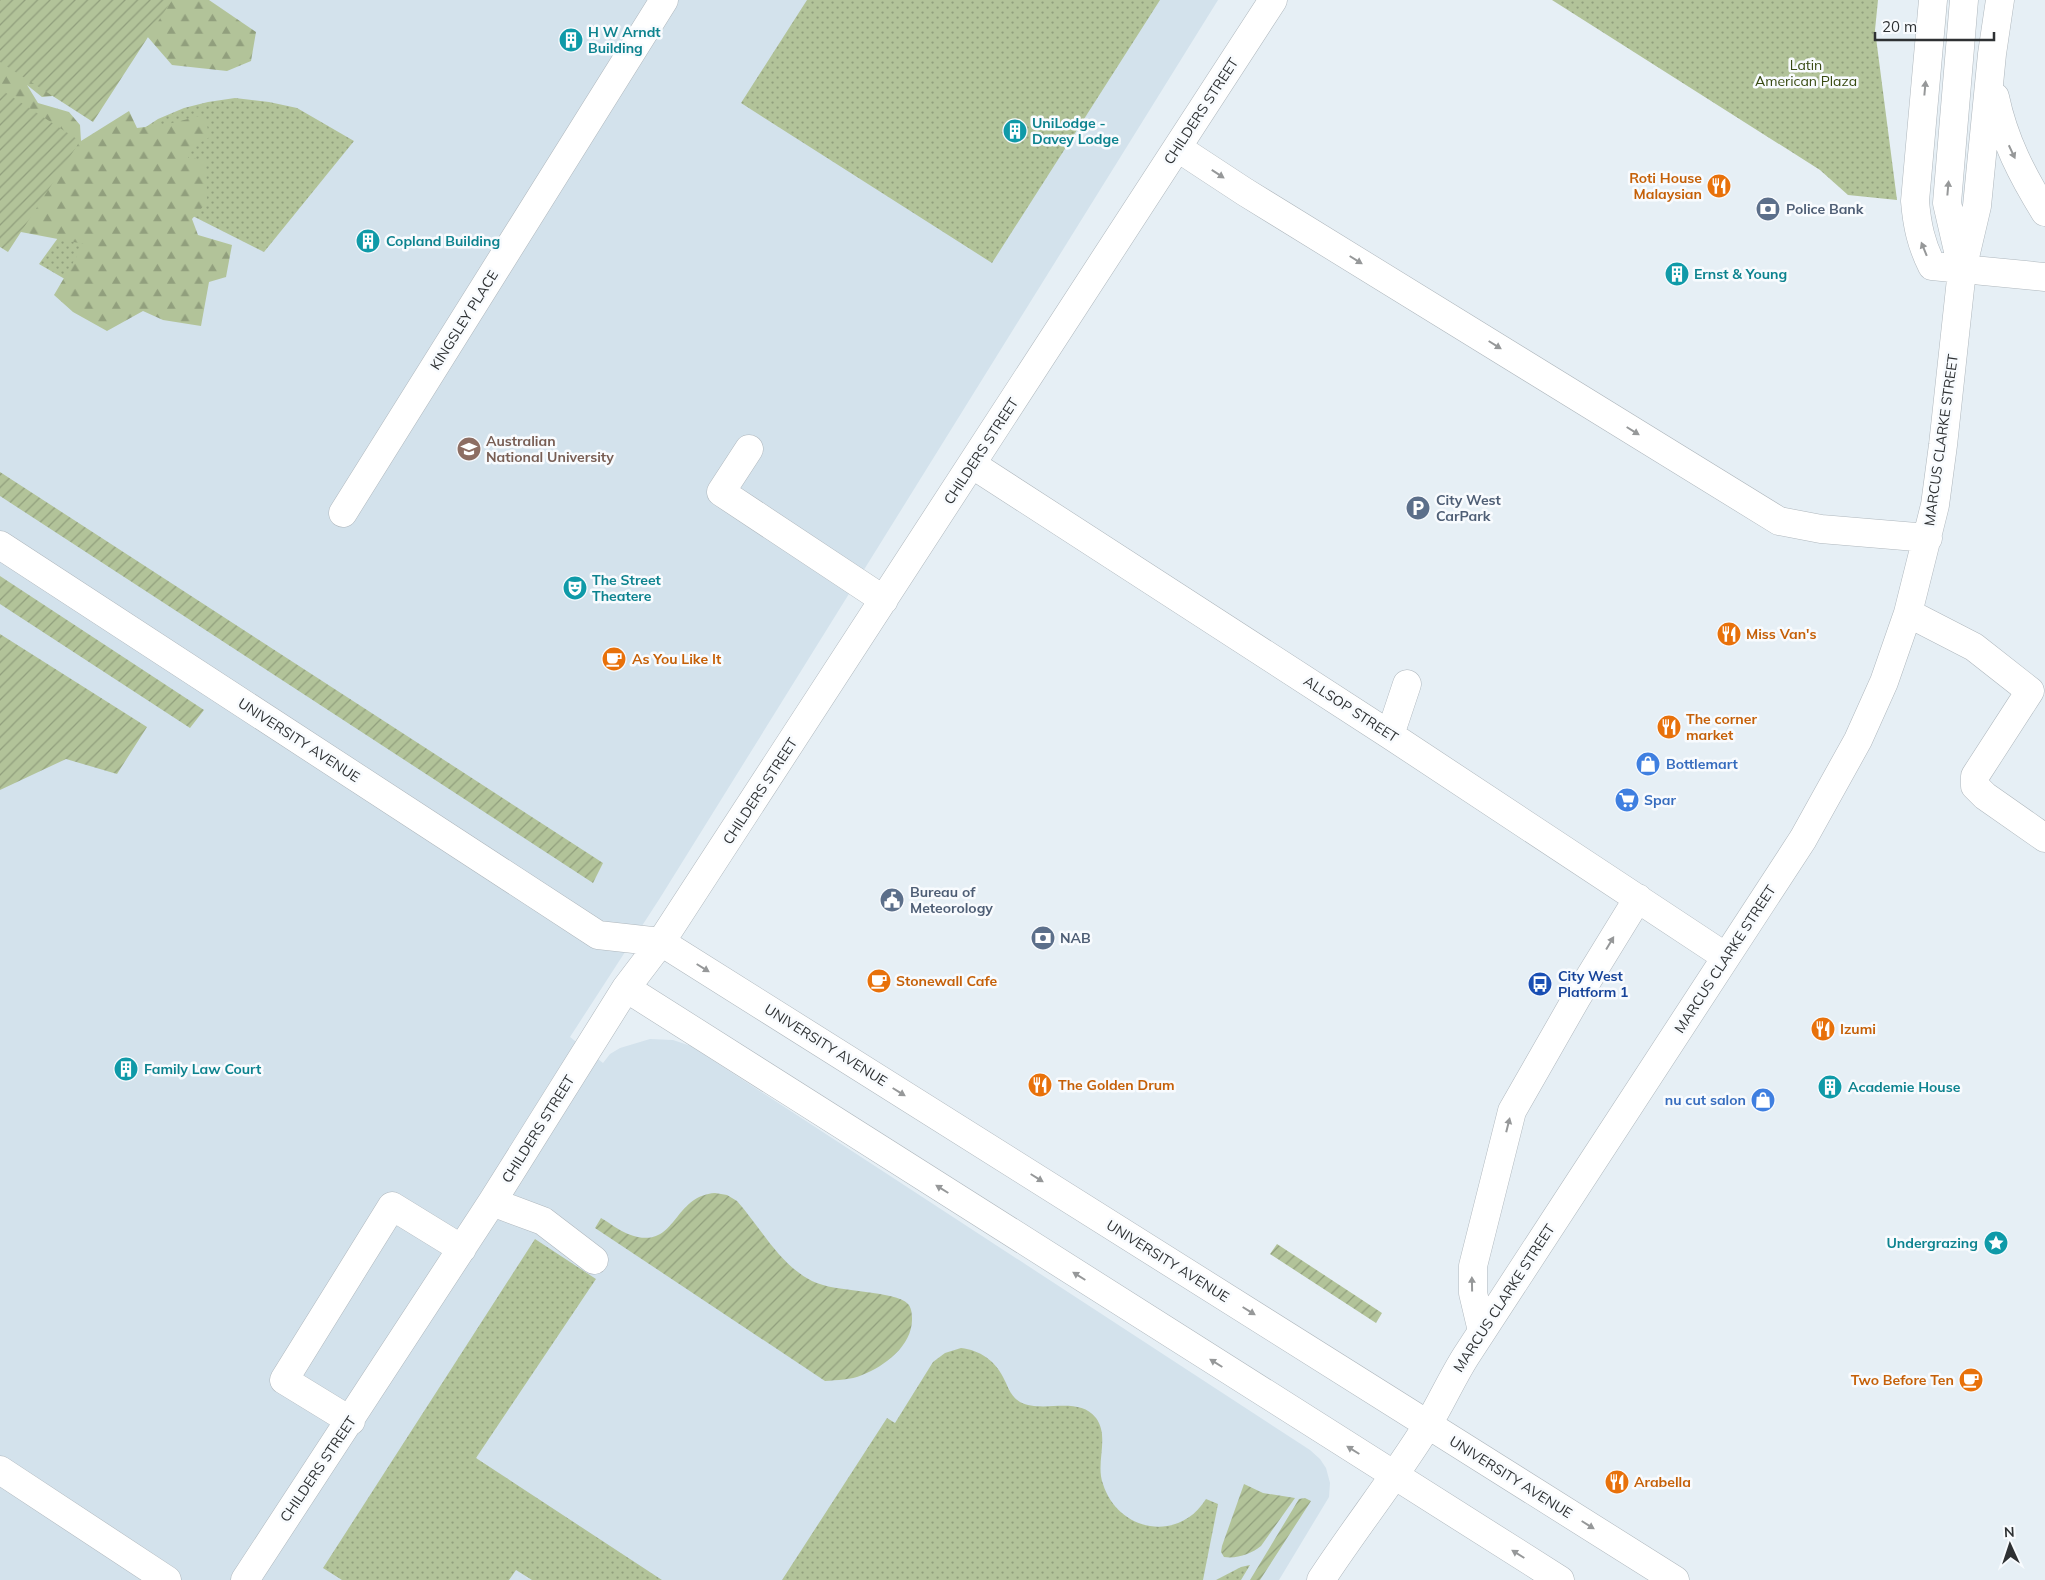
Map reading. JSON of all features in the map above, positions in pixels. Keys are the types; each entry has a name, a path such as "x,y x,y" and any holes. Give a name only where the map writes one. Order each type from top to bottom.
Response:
{"street":[{"name":"KINGSLEY PLACE","path":"343,513 664,0"},
{"name":"CHILDERS STREET","path":"245,1580 462,1250 626,988 661,942 973,465 1273,0"},
{"path":"1932,0 1915,200 1917,224 1923,249 1932,266 2045,277"},
{"name":"MARCUS CLARKE STREET","path":"1962,270 1947,204 1964,0"},
{"name":"MARCUS CLARKE STREET","path":"1321,1580 1360,1521 1395,1476 1428,1424 1454,1375 1482,1331 1803,839 1858,740 1884,682 1908,613 1928,538 1943,445 1962,270 1977,206 1992,54 2000,0"},
{"path":"1992,54 1994,93 2006,140 2023,177 2045,212"},
{"path":"1178,148 1262,202 1779,520 1821,529 1928,538"},
{"path":"750,449 721,492 884,600"},
{"name":"ALLSOP STREET","path":"973,465 1390,734 1726,957"},
{"name":"UNIVERSITY AVENUE","path":"0,546 598,935 661,942 1675,1580"},
{"path":"1908,613 1974,647 2030,691 1975,776 1975,786 2045,838"},
{"path":"1390,734 1407,684"},
{"path":"1482,1331 1472,1293 1473,1266 1512,1112 1571,1008 1638,898"},
{"path":"626,988 1560,1580"},
{"path":"492,1202 543,1221 594,1260"},
{"path":"350,1421 284,1380 392,1206 462,1250"},
{"path":"0,1470 166,1580"}],"shaded area":[{"name":"Australian National University","path":"0,0 1218,0 660,898 570,1037 603,1063 610,1054 620,1048 650,1039 673,1040 691,1046 1310,1450 1326,1468 1330,1483 1329,1497 1279,1580 0,1580"}],"green space":[{"path":"0,0 209,0 256,32 251,61 227,71 172,65 140,28 84,93 42,97 27,85 38,103 69,112 80,125 81,141 129,111 137,128 168,124 204,115 210,137 194,146 188,158 206,160 207,202 192,219 198,235 232,245 226,277 209,282 201,326 163,320 143,311 107,331 73,312 54,295 84,244 0,228"},
{"path":"0,0 172,0 93,122 0,62"},
{"name":"UniLodge - Davey Lodge","path":"807,0 1160,0 992,263 741,103"},
{"name":"Latin American Plaza","path":"1552,0 1878,0 1875,30 1897,200 1848,195 1820,170"},
{"path":"0,89 80,141 8,252 0,247"},
{"path":"235,98 297,108 354,141 264,252 165,202 94,296 39,264 132,136 158,119 184,108"},
{"path":"0,472 603,863 593,883 0,496"},
{"path":"0,576 204,710 190,728 0,604"},
{"path":"0,634 147,727 117,774 66,759 0,790"},
{"path":"715,1193 727,1195 737,1201 780,1255 800,1274 812,1281 835,1288 891,1296 901,1299 908,1304 912,1314 911,1328 903,1346 888,1360 871,1371 844,1380 825,1381 595,1228 601,1218 628,1234 644,1238 656,1236 665,1230 690,1203 701,1196"},
{"path":"535,1239 596,1279 476,1458 662,1580 532,1580 516,1570 509,1580 342,1580 323,1568"},
{"path":"1277,1244 1382,1313 1376,1323 1270,1254"},
{"path":"961,1348 981,1354 991,1361 1000,1371 1012,1394 1020,1402 1039,1406 1080,1407 1089,1411 1096,1418 1102,1433 1100,1468 1103,1484 1111,1500 1122,1513 1135,1521 1150,1526 1166,1526 1181,1522 1194,1513 1206,1499 1218,1504 1203,1580 782,1580 887,1418 895,1423 933,1362 945,1353"},
{"path":"1244,1484 1263,1493 1295,1498 1261,1546 1244,1555 1224,1557 1221,1552 1222,1546"},
{"path":"1305,1498 1311,1501 1260,1580 1250,1580 1299,1499"},
{"path":"1250,1565 1241,1580 1216,1580 1241,1567"}],"place":[{"name":"H W Arndt Building","path":"571,40"},
{"name":"UniLodge - Davey Lodge","path":"1015,131"},
{"name":"Roti House Malaysian","path":"1719,186"},
{"name":"Police Bank","path":"1768,209"},
{"name":"Copland Building","path":"368,241"},
{"name":"Ernst & Young","path":"1677,274"},
{"name":"Australian National University","path":"469,449"},
{"name":"City West CarPark","path":"1418,508"},
{"name":"The Street Theatere","path":"575,588"},
{"name":"Miss Van's","path":"1729,634"},
{"name":"As You Like It","path":"614,659"},
{"name":"The corner market","path":"1669,727"},
{"name":"Bottlemart","path":"1648,764"},
{"name":"Spar","path":"1627,800"},
{"name":"Bureau of Meteorology","path":"892,900"},
{"name":"NAB","path":"1043,938"},
{"name":"Stonewall Cafe","path":"879,981"},
{"name":"City West Platform 1","path":"1540,984"},
{"name":"Izumi","path":"1823,1029"},
{"name":"Family Law Court","path":"126,1069"},
{"name":"The Golden Drum","path":"1040,1085"},
{"name":"Academie House","path":"1830,1087"},
{"name":"nu cut salon","path":"1763,1100"},
{"name":"Undergrazing","path":"1996,1243"},
{"name":"Two Before Ten","path":"1971,1380"},
{"name":"Arabella","path":"1617,1482"}]}
